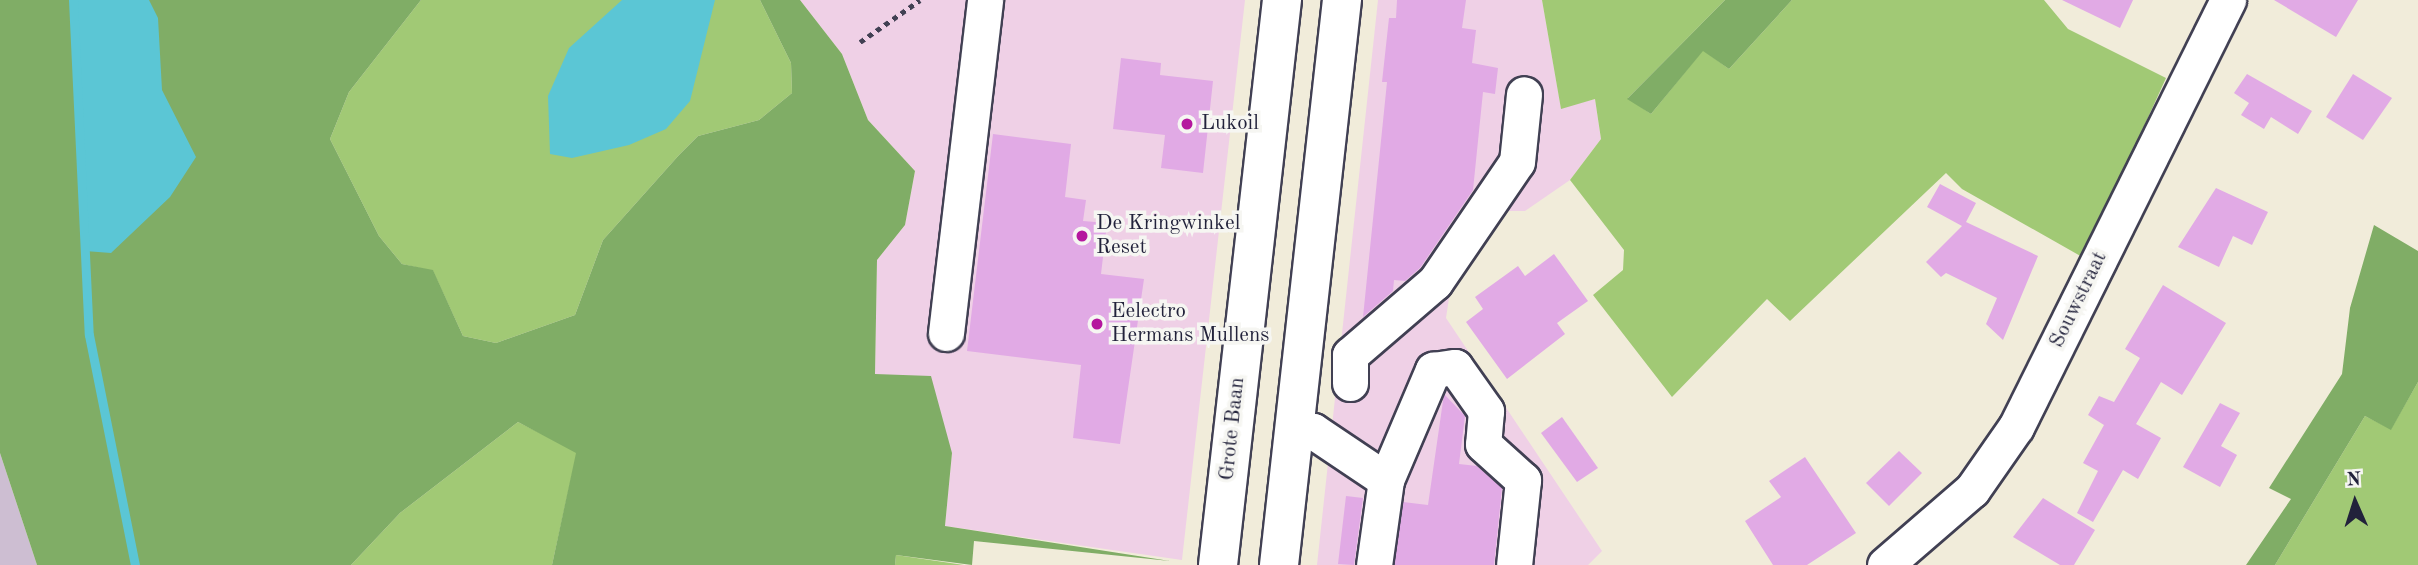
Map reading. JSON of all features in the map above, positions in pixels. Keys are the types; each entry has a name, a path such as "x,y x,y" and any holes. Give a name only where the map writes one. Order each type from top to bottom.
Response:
{"main road":[{"name":"Grote Baan","path":"1218,565 1282,0"},
{"path":"1279,565 1342,0"}],"street":[{"path":"946,333 985,0"},
{"name":"Souwstraat","path":"1885,565 1963,499 2016,427 2228,0"},
{"path":"1386,480 1313,431 1297,412 1362,373 1350,355 1435,282 1517,162 1524,94"},
{"path":"1374,565 1386,480 1433,370 1455,367 1486,411 1483,444 1523,480 1514,565"}],"path":[{"path":"860,41 920,0"}],"shaded area":[{"path":"800,0 1245,0 1182,560 945,526 952,453 875,374 877,260 905,225 915,171 868,120 842,54"},
{"path":"1378,0 1542,0 1561,108 1595,99 1601,139 1570,180 1525,211 1501,211 1451,285 1446,318 1602,551 1588,565 1317,565"},
{"path":"0,453 37,565 0,565"}],"green space":[{"path":"0,0 421,0 349,92 330,139 379,236 402,264 433,270 463,336 496,343 575,315 603,240 679,155 698,136 759,120 792,93 791,63 760,0 800,0 842,54 868,120 915,171 905,225 877,260 875,374 931,376 952,453 945,526 1170,561 974,541 972,565 896,555 895,565 552,565 576,453 518,422 400,513 351,565 37,565 0,453"},
{"path":"421,0 760,0 791,63 792,93 759,120 698,136 679,155 603,240 575,315 496,343 463,336 433,271 402,264 379,236 330,139 349,92"},
{"path":"1542,0 1725,0 1628,98 1651,114 1703,50 1729,69 1792,0 2044,0 2068,29 2166,78 2084,258 1962,189 1946,173 1790,321 1767,299 1672,397 1593,295 1623,270 1624,250 1570,180 1601,139 1595,99 1561,109"},
{"path":"1725,0 1792,0 1729,69 1703,51 1651,114 1627,99"},
{"path":"2374,225 2418,251 2418,382 2391,430 2365,416 2275,565 2246,565 2291,499 2269,488 2342,374 2350,308"},
{"path":"2418,382 2418,565 2275,565 2365,416 2391,429"},
{"path":"518,422 577,452 552,565 351,565 400,513"},
{"path":"896,555 964,565 895,565"}],"water":[{"path":"73,0 149,0 158,18 162,90 196,157 170,197 111,253 85,251"},
{"path":"622,0 715,0 690,101 666,129 629,145 572,158 550,154 548,96 569,48"}],"building":[{"path":"1397,0 1466,0 1462,28 1476,30 1472,63 1498,68 1495,94 1483,92 1473,190 1420,268 1405,281 1394,280 1393,291 1363,317 1387,82 1382,82 1389,18 1396,18"},
{"path":"2062,0 2133,0 2120,28"},
{"path":"2274,0 2358,0 2336,37"},
{"path":"1121,58 1161,63 1160,75 1213,81 1203,173 1161,168 1165,135 1113,129"},
{"path":"2247,74 2312,111 2298,134 2271,117 2264,129 2241,115 2249,103 2234,93"},
{"path":"2353,74 2392,98 2363,140 2326,117"},
{"path":"993,134 1071,144 1065,197 1086,200 1083,221 1107,223 1101,274 1144,279 1120,444 1073,438 1081,365 967,351"},
{"path":"1940,184 1976,203 1966,222 2038,256 2003,340 1986,324 1997,298 1946,273 1941,277 1926,262 1962,226 1927,207"},
{"path":"2216,188 2268,212 2252,245 2233,236 2219,267 2178,247"},
{"path":"1554,254 1588,301 1557,323 1565,334 1507,379 1466,322 1483,309 1475,297 1518,266 1525,276"},
{"path":"2163,285 2226,323 2182,395 2161,382 2136,424 2161,438 2138,479 2123,470 2093,522 2077,513 2098,471 2083,463 2104,425 2088,415 2099,396 2114,402 2140,358 2125,349"},
{"path":"1444,394 1465,416 1459,464 1477,466 1502,488 1494,565 1394,565 1403,502 1428,505"},
{"path":"2220,403 2240,413 2221,446 2237,455 2220,487 2183,467"},
{"path":"1562,417 1598,468 1577,482 1541,433"},
{"path":"1899,451 1922,473 1889,506 1866,483"},
{"path":"1805,457 1856,533 1807,565 1773,565 1745,521 1781,497 1769,481"},
{"path":"1346,496 1363,498 1354,565 1338,564"},
{"path":"2043,498 2095,530 2074,565 2060,565 2013,537"}],"waterway":[{"path":"73,0 89,335 135,565"}],"place":[{"name":"Lukoil","path":"1187,124"},
{"name":"De Kringwinkel Reset","path":"1082,236"},
{"name":"Eelectro Hermans Mullens","path":"1097,324"}]}
